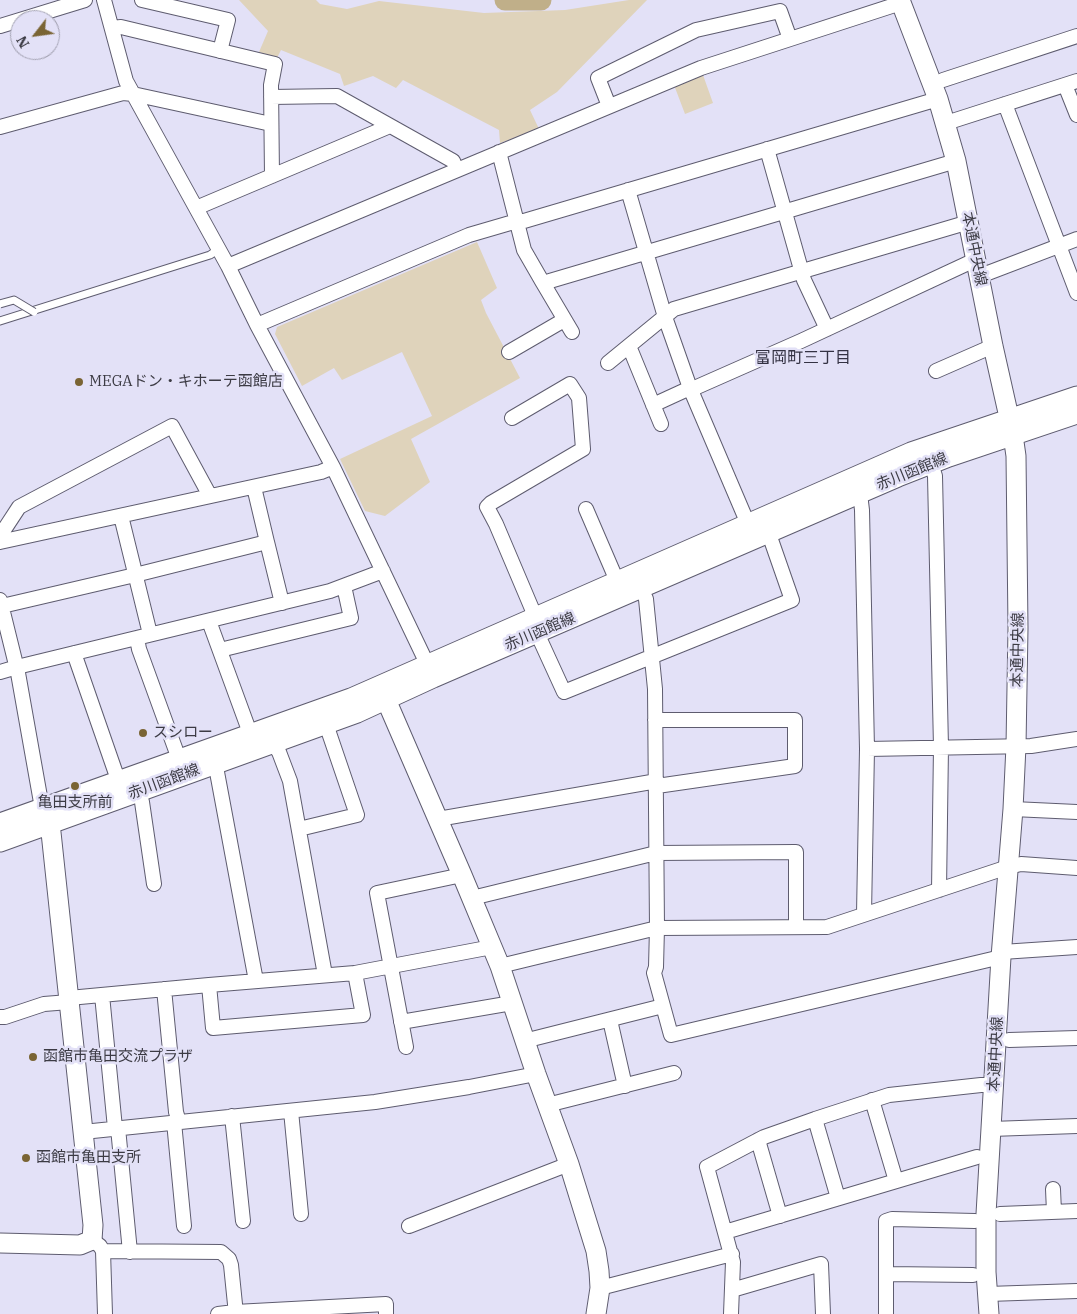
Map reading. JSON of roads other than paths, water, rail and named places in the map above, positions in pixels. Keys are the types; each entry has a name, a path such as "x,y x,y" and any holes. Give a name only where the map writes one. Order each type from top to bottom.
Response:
{"street":[{"path":"0,26 85,0"},
{"path":"104,0 126,81 219,249 257,325 333,467 430,671"},
{"path":"142,0 228,20 220,51"},
{"path":"228,266 701,68 901,1"},
{"name":"本通中央線","path":"901,1 938,99 956,161 1016,456 1018,628 1016,746 1013,809 1001,955 986,1214 986,1272 989,1314"},
{"path":"610,106 598,78 696,30 780,11 790,39"},
{"path":"112,28 121,28 274,64 271,85 272,176"},
{"path":"943,80 1077,36"},
{"path":"946,123 1071,83 1077,115"},
{"path":"0,127 123,93 271,124"},
{"path":"271,97 336,96 453,161 457,170"},
{"path":"257,325 470,235 517,221 524,221 938,99"},
{"path":"1004,104 1077,293"},
{"path":"196,208 390,126"},
{"path":"767,149 804,280 827,328"},
{"path":"499,152 524,250 572,332"},
{"path":"543,283 956,161"},
{"path":"628,190 690,389 748,524"},
{"path":"608,363 674,309 969,222"},
{"path":"653,405 827,328 978,268 1059,246 1077,239"},
{"path":"509,352 564,320"},
{"path":"629,346 661,424"},
{"path":"936,371 993,346"},
{"path":"512,418 570,384 579,398 583,449 490,503 487,507 496,524 564,692 792,600 769,534"},
{"name":"赤川函館線","path":"0,842 46,816 119,780 179,759 214,756 273,743 357,713 383,693 430,671 638,581 769,534 931,464 1077,396"},
{"name":"赤川函館線","path":"536,625 617,581 638,581 748,524 912,452 936,443 1077,414"},
{"path":"0,536 19,507 172,426 210,496"},
{"path":"931,464 935,476 941,747 939,890"},
{"path":"0,542 321,472 333,467"},
{"path":"254,487 282,603"},
{"path":"860,494 862,510 867,749 864,914"},
{"path":"586,510 617,581"},
{"path":"121,516 135,575 143,636 139,649 179,759"},
{"path":"105,1314 46,816 17,666 1,603 135,575 267,542"},
{"path":"0,672 17,666 330,591 383,571"},
{"path":"638,581 646,599 655,689 657,928 656,967 654,973 671,1035 1001,955 1077,947"},
{"path":"220,650 351,618 344,586"},
{"path":"209,621 250,733"},
{"path":"74,653 119,780"},
{"path":"383,693 500,966 524,1041 569,1164 596,1251 600,1288 596,1314"},
{"name":"赤川函館線","path":"0,823 46,816 139,792 214,756 250,733 351,698 383,693"},
{"path":"438,819 657,784 795,766 795,720 655,720"},
{"path":"299,829 356,815 326,724"},
{"path":"867,749 1031,746 1077,739"},
{"path":"273,743 279,752 290,780 325,975"},
{"path":"214,756 256,981"},
{"path":"139,792 154,884"},
{"path":"1013,809 1077,812"},
{"path":"472,898 656,853 796,852 796,927"},
{"path":"500,966 657,928 827,927 1008,866 1021,864 1077,868"},
{"path":"406,1047 377,892 462,875"},
{"path":"0,1017 44,1004 102,995 355,973 492,947"},
{"path":"209,985 213,1028 363,1015 355,973"},
{"path":"164,989 176,1112 184,1226"},
{"path":"102,995 130,1252"},
{"path":"401,1022 512,1002"},
{"path":"524,1041 663,1006"},
{"path":"610,1020 625,1086"},
{"path":"1009,1040 1077,1038"},
{"path":"548,1105 674,1073"},
{"path":"83,1132 375,1102 536,1074"},
{"path":"731,1314 732,1254 707,1167 758,1140 889,1095 994,1085"},
{"path":"872,1100 896,1181"},
{"path":"291,1111 301,1214"},
{"path":"232,1116 243,1221"},
{"path":"815,1119 838,1198"},
{"path":"991,1129 1077,1126"},
{"path":"758,1140 780,1216"},
{"path":"725,1232 977,1157"},
{"path":"409,1226 569,1164"},
{"path":"1053,1189 1054,1212"},
{"path":"1000,1214 1077,1211"},
{"path":"886,1314 886,1221 892,1219 975,1221"},
{"path":"0,1243 97,1245 130,1252 222,1252 229,1259 231,1265 236,1313"},
{"path":"600,1288 732,1254"},
{"path":"732,1290 821,1264 823,1314"},
{"path":"886,1274 973,1275"},
{"path":"988,1294 1077,1291"},
{"path":"218,1314 386,1304 386,1314"}],"lane":[{"path":"0,321 210,255 219,249"},
{"path":"0,304 14,300 34,312"}],"waterway":[{"path":"505,0 541,0"}],"place":[{"name":"MEGAドン・キホーテ函館店","path":"79,382"},
{"name":"スシロー","path":"143,733"},
{"name":"亀田支所前","path":"75,786"},
{"name":"函館市亀田交流プラザ","path":"33,1057"},
{"name":"函館市亀田支所","path":"26,1158"}],"district":[{"name":"富岡町三丁目","path":"803,358"}]}
